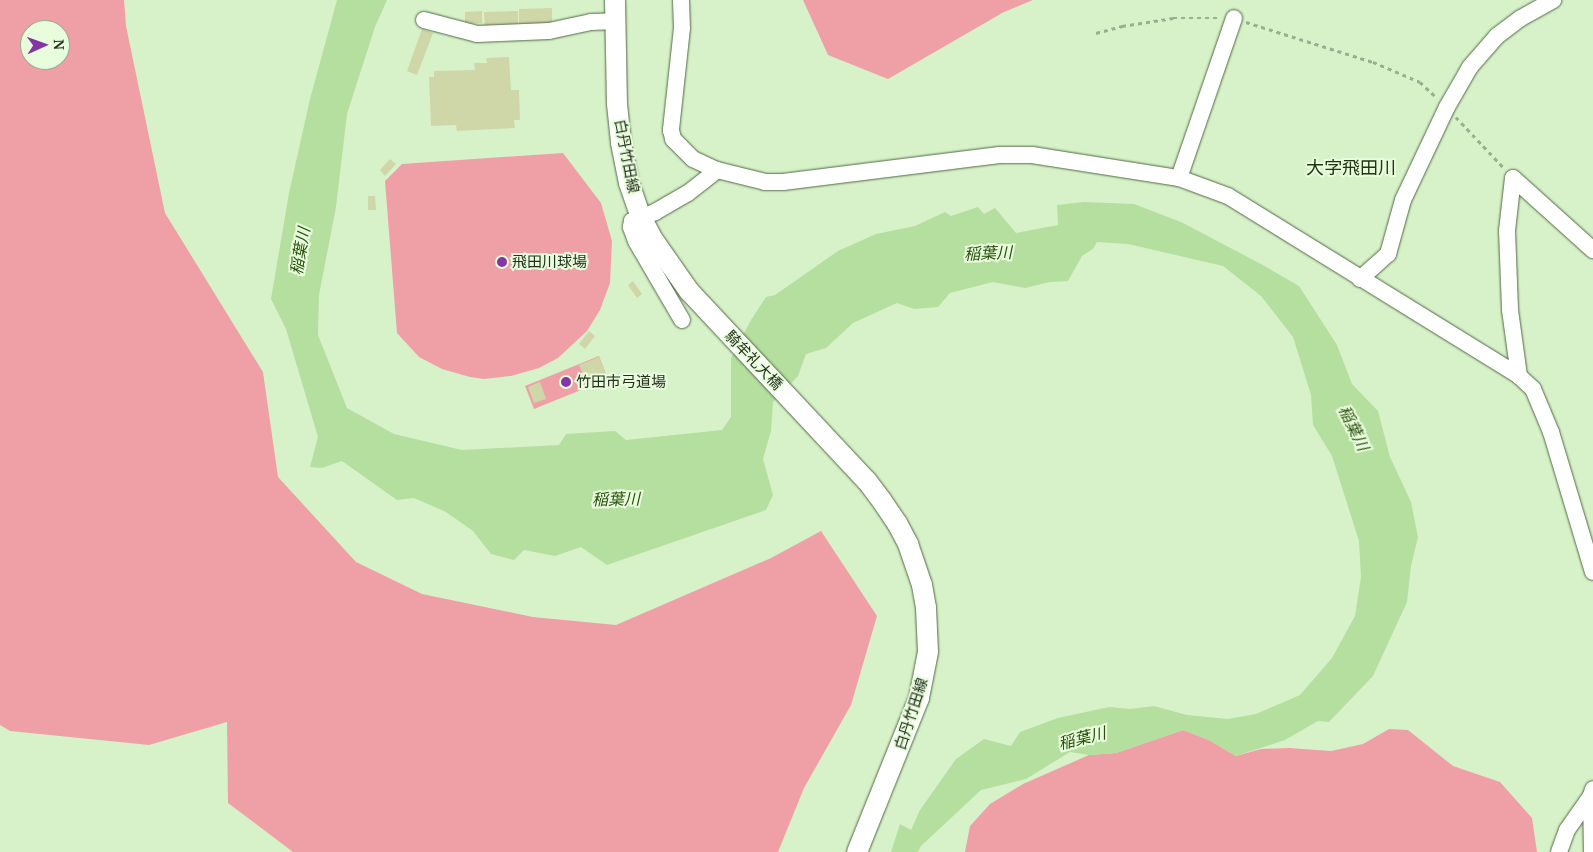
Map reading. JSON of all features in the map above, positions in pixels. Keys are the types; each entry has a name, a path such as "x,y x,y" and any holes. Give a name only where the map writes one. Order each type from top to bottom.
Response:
{"main road":[{"name":"白丹竹田線","path":"615,0 621,143 629,183 641,217 667,262 689,291 714,318"},
{"name":"騎牟礼大橋","path":"714,318 794,402"},
{"name":"白丹竹田線","path":"794,402 867,481 897,523 916,564 926,608 928,652 919,698 858,852"}],"street":[{"path":"681,0 682,28 672,135 686,154 717,170 764,182 788,182 999,155 1032,155 1179,178 1228,196 1519,376 1533,389 1551,432 1593,572"},
{"path":"1360,279 1388,254 1403,200 1447,107 1470,67 1497,36 1521,18 1553,0"},
{"path":"1179,178 1234,18"},
{"path":"424,20 477,34 549,30 591,22 616,21"},
{"path":"682,320 630,227 632,221 654,212 688,193 717,170"},
{"path":"1513,178 1593,250"},
{"path":"1513,178 1506,231 1510,310 1519,376"},
{"path":"1559,852 1567,830 1592,792"},
{"path":"1592,792 1592,852"}],"path":[{"path":"1096,33 1122,26 1173,18 1234,18 1373,62 1420,82 1447,107 1513,178"}],"shaded area":[{"path":"0,0 124,0 126,26 165,213 263,372 278,477 356,562 422,594 533,617 616,625 771,558 821,531 877,616 851,705 804,788 778,852 293,852 228,803 227,722 149,745 10,731 0,725"},
{"path":"803,0 1033,0 1004,12 888,79 828,55"},
{"name":"飛田川球場","path":"563,153 601,203 612,241 610,283 600,310 587,331 558,358 539,368 511,376 484,379 470,377 442,369 419,357 397,333 385,181 402,164"},
{"name":"竹田市弓道場","path":"599,356 608,379 534,409 525,386"},
{"path":"1389,729 1408,730 1453,766 1500,782 1532,818 1537,852 965,852 970,826 990,804 1023,784 1089,755 1116,753 1183,730 1209,740 1236,756 1261,749 1289,748 1331,751 1363,744"}],"water":[{"name":"稲葉川","path":"337,0 387,0 375,27 347,114 336,207 319,295 318,335 347,408 394,434 462,450 559,445 566,434 615,431 626,440 722,430 731,417 731,358 751,320 766,297 775,295 838,251 876,234 915,226 945,212 951,216 978,207 984,214 995,208 1016,233 1058,225 1057,205 1084,202 1134,204 1181,222 1299,286 1337,345 1352,384 1378,411 1390,457 1411,502 1418,537 1411,566 1407,602 1373,676 1329,722 1318,721 1285,740 1236,756 1209,740 1183,730 1116,753 1089,755 1070,752 1026,779 981,790 921,846 918,852 891,852 900,824 911,830 920,810 956,759 984,739 1011,746 1020,732 1058,718 1109,707 1130,709 1154,706 1187,715 1228,719 1256,714 1300,695 1332,658 1355,616 1361,577 1359,541 1332,456 1313,425 1311,395 1293,337 1261,296 1223,266 1128,244 1097,242 1093,249 1082,256 1068,281 1050,282 1025,288 993,282 950,293 938,307 914,309 897,303 853,323 826,348 806,354 798,376 773,402 771,431 763,459 773,495 766,510 607,565 581,547 555,556 524,550 514,560 491,554 473,531 446,512 414,498 397,500 342,461 322,468 310,467 318,437 286,329 271,299 289,193 310,99"}],"building":[{"path":"552,8 552,24 519,25 519,9"},
{"path":"482,11 482,23 465,24 465,12"},
{"path":"518,11 518,26 485,27 484,12"},
{"path":"422,29 433,33 417,75 407,71"},
{"path":"509,57 511,90 519,90 520,120 514,120 515,128 457,131 456,125 431,126 429,77 434,77 434,71 475,70 474,63 487,63 486,58"},
{"path":"390,159 396,164 385,176 380,170"},
{"path":"368,196 375,196 376,210 368,210"},
{"path":"633,281 642,294 637,298 628,285"},
{"path":"589,331 595,336 585,349 579,344"},
{"path":"599,357 608,379 589,387 579,365"},
{"path":"540,382 546,399 534,403 528,387"}],"place":[{"name":"飛田川球場","path":"502,262"},
{"name":"竹田市弓道場","path":"566,382"}],"district":[{"name":"大字飛田川","path":"1351,167"}]}
